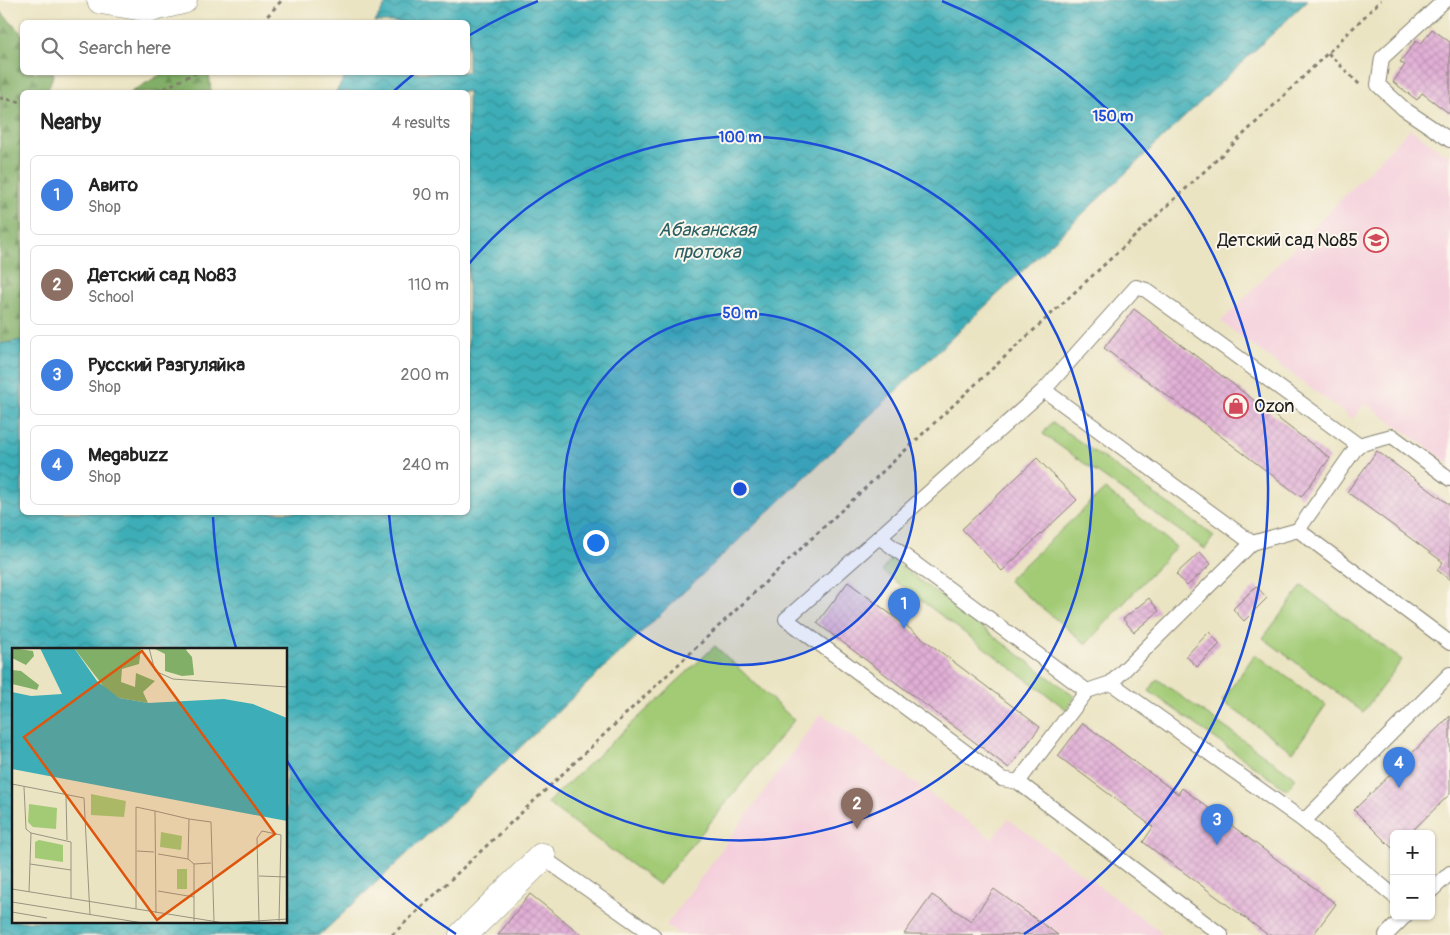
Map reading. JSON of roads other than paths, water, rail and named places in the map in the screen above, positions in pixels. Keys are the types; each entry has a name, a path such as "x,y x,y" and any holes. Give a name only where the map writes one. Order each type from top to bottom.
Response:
{"street":[{"path":"101,0 150,8 183,0"},
{"path":"463,935 542,857"}],"lane":[{"path":"1445,0 1382,58 1378,85 1404,109 1450,140"},
{"path":"1221,935 1018,782 1002,779 786,619 1044,390 1136,287 1146,290 1358,445"},
{"path":"1044,390 1252,543"},
{"path":"1018,782 1088,691 1112,683 1252,543 1298,530 1358,445 1392,436 1450,479"},
{"path":"1298,530 1450,643"},
{"path":"878,538 1088,691"},
{"path":"1304,821 1450,674"},
{"path":"1112,683 1304,821 1390,893"},
{"path":"542,857 653,935"},
{"path":"1435,887 1450,873"},
{"path":"1386,935 1401,920"}],"water":[{"name":"Абаканская протока","path":"388,0 1308,0 320,935 0,935 0,344 20,340 20,515 470,515 470,90 337,90 346,75 470,75 470,20 376,20"}],"place":[{"name":"Детский сад №85","path":"1376,240"},
{"name":"Ozon","path":"1236,406"},
{"name":"Авито","path":"904,629"},
{"name":"Megabuzz","path":"1399,788"},
{"name":"Детский сад №83","path":"857,829"},
{"name":"Русский Разгуляйка","path":"1217,845"}]}
